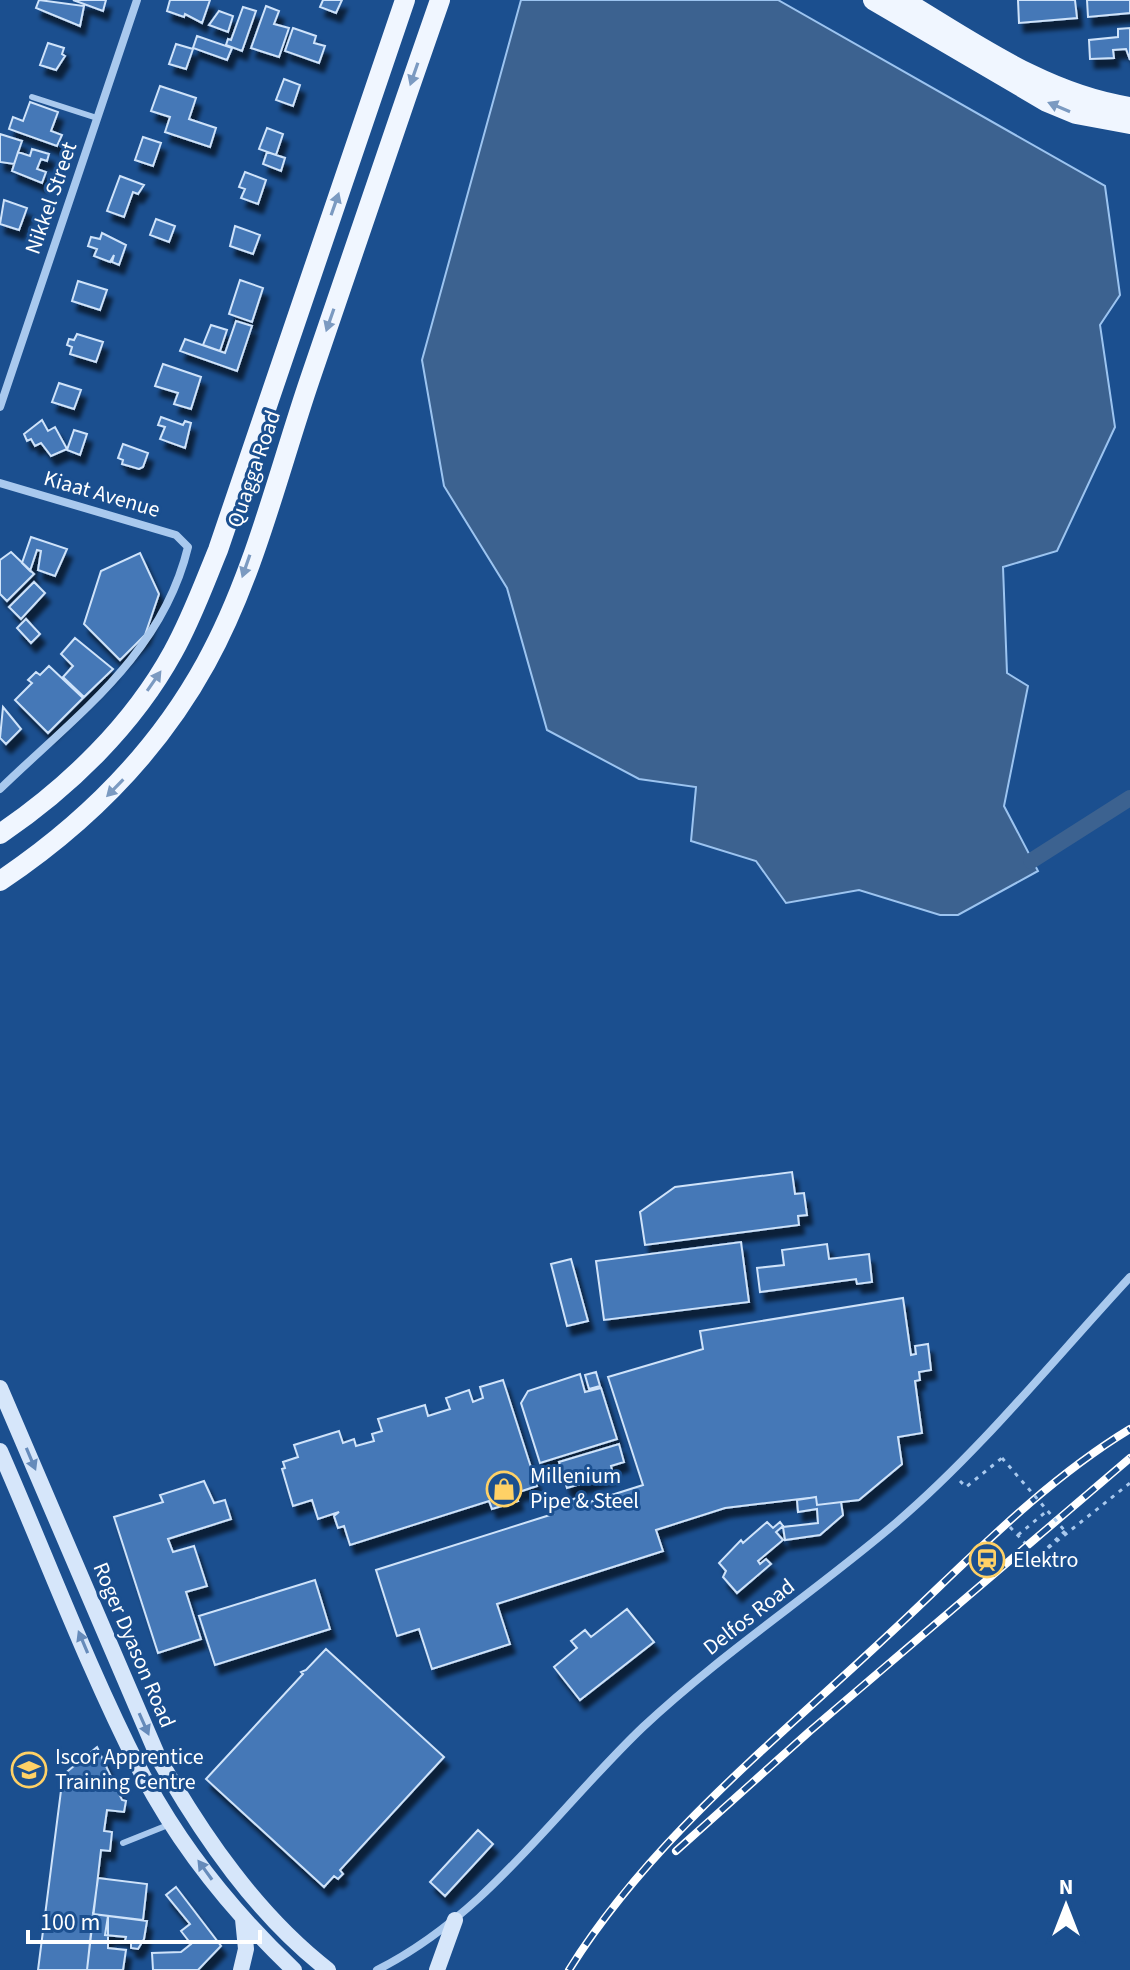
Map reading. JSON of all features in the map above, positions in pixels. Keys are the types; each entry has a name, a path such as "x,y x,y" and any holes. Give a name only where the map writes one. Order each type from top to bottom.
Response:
{"main road":[{"name":"Quagga Road","path":"0,834 39,806 107,743 172,655 188,624 218,550 405,0"},
{"name":"Quagga Road","path":"0,881 72,829 124,779 153,745 206,663 247,564 440,0"},
{"path":"873,0 1047,102 1076,114 1130,124"},
{"path":"903,0 1036,78 1091,100 1130,107"},
{"name":"Roger Dyason Road","path":"0,1388 159,1759 185,1803 234,1872 291,1936 328,1970"},
{"name":"Roger Dyason Road","path":"0,1451 139,1768 172,1823 243,1919 294,1970"},
{"path":"241,1970 246,1949 243,1919"},
{"path":"437,1970 455,1920"}],"street":[{"name":"Nikkel Street","path":"0,407 137,0"},
{"name":"Kiaat Avenue","path":"0,483 176,535 184,539 188,547 169,597 144,646 82,712 0,789"},
{"name":"Delfos Road","path":"377,1970 422,1945 455,1920 501,1877 643,1727 929,1493 1130,1277"}],"lane":[{"path":"32,97 97,118"},
{"path":"123,1843 172,1823"}],"path":[{"path":"971,1483 1002,1458 1065,1531 1042,1553 1130,1483"},
{"path":"1018,1535 1048,1510"},
{"path":"1010,1527 1025,1543"}],"water":[{"path":"521,0 778,0 1105,186 1120,295 1100,325 1115,427 1057,551 1003,567 1007,673 1028,686 1004,806 1038,871 958,915 940,915 859,890 786,903 756,861 691,841 696,787 639,779 547,730 507,588 444,486 422,360"}],"building":[{"path":"39,0 84,6 80,26 36,8"},
{"path":"73,0 106,0 103,11"},
{"path":"170,0 210,0 202,23 185,14 184,17 167,11"},
{"path":"323,0 342,0 336,13 320,7"},
{"path":"1018,0 1075,0 1077,18 1019,23"},
{"path":"1087,0 1130,0 1130,13 1088,17"},
{"path":"266,6 279,11 274,24 289,28 279,57 251,48"},
{"path":"243,7 256,11 242,51 226,45 228,39 231,40"},
{"path":"219,11 233,16 228,32 209,25"},
{"path":"293,28 316,36 314,43 325,46 319,63 285,51"},
{"path":"1130,28 1130,60 1126,49 1113,50 1114,58 1090,59 1089,40 1118,37 1118,29"},
{"path":"197,36 232,48 227,60 193,48"},
{"path":"48,43 64,48 62,54 65,56 56,70 40,65"},
{"path":"176,44 193,49 186,69 169,64"},
{"path":"284,79 300,85 293,106 276,100"},
{"path":"160,86 196,98 189,119 216,128 210,147 165,132 170,117 151,111"},
{"path":"30,102 58,112 51,131 62,135 57,146 9,129 13,117 23,121"},
{"path":"267,128 283,134 276,155 259,149"},
{"path":"0,134 22,141 14,164 0,162"},
{"path":"143,137 161,143 153,166 135,160"},
{"path":"32,149 49,154 47,161 41,159 37,169 46,172 42,183 12,171 18,152 30,156"},
{"path":"267,152 285,158 281,171 263,164"},
{"path":"245,172 266,180 258,204 241,198 245,189 239,187"},
{"path":"120,176 144,185 138,194 133,192 124,217 107,211"},
{"path":"4,200 27,208 19,230 0,224"},
{"path":"156,219 175,226 169,242 150,235"},
{"path":"235,226 260,235 253,254 230,246"},
{"path":"102,233 126,245 119,265 112,262 114,255 110,262 94,256 97,249 88,246 91,237 100,239"},
{"path":"240,280 263,288 252,322 229,314"},
{"path":"78,281 107,290 100,310 72,301"},
{"path":"236,321 252,326 237,371 180,351 185,339 225,353"},
{"path":"211,325 227,330 220,351 203,345"},
{"path":"77,334 103,342 96,362 70,354 72,347 67,345 69,339 74,340"},
{"path":"163,364 201,377 191,409 174,404 178,393 155,386"},
{"path":"59,383 81,390 74,409 52,402"},
{"path":"161,417 183,425 185,421 191,423 185,448 160,439 165,427 158,425"},
{"path":"42,420 48,431 55,427 67,449 51,456 41,443 35,446 31,439 27,441 24,434"},
{"path":"74,430 87,434 80,455 67,450"},
{"path":"123,444 148,453 143,467 139,469 122,464 123,460 118,458"},
{"path":"31,537 67,549 55,576 38,570 41,551 37,550 30,571 22,563"},
{"path":"11,552 34,574 7,601 0,594 0,560"},
{"path":"140,553 159,594 145,635 120,660 84,624 101,571"},
{"path":"34,582 45,593 21,619 9,607"},
{"path":"26,619 40,634 31,643 17,628"},
{"path":"75,638 113,669 84,697 63,677 73,666 61,654"},
{"path":"49,666 83,698 48,733 15,700 32,683 28,680 36,672 40,675"},
{"path":"3,707 21,729 6,744 0,738"},
{"path":"792,1172 795,1194 804,1193 807,1215 798,1216 799,1225 645,1245 640,1212 675,1187"},
{"path":"741,1242 749,1302 604,1320 596,1261"},
{"path":"827,1244 829,1259 869,1254 872,1282 857,1284 856,1279 760,1292 757,1268 784,1265 782,1250"},
{"path":"571,1259 588,1321 567,1326 551,1264"},
{"path":"903,1298 911,1355 916,1354 915,1346 928,1344 931,1370 919,1372 920,1380 915,1381 922,1433 898,1437 902,1464 859,1500 817,1505 816,1497 725,1508 656,1530 663,1551 497,1604 510,1644 432,1669 419,1629 397,1636 376,1570 553,1514 550,1506 577,1498 580,1505 643,1485 608,1377 703,1349 700,1331"},
{"path":"596,1372 600,1386 589,1389 585,1375"},
{"path":"580,1374 585,1392 601,1388 617,1439 540,1463 521,1403 528,1391"},
{"path":"503,1380 537,1486 516,1493 518,1501 492,1509 489,1501 350,1545 344,1526 338,1528 334,1516 339,1512 318,1519 312,1500 293,1506 282,1469 285,1468 283,1462 298,1457 294,1445 339,1431 343,1443 354,1439 356,1446 374,1441 372,1434 382,1431 378,1419 425,1405 428,1416 450,1409 446,1398 469,1390 473,1402 483,1398 480,1387"},
{"path":"619,1444 624,1462 611,1466 613,1474 567,1488 559,1462"},
{"path":"204,1481 214,1503 225,1500 231,1519 168,1539 173,1552 194,1546 207,1586 186,1592 201,1639 158,1653 114,1517 163,1502 160,1495"},
{"path":"816,1497 817,1505 841,1502 843,1515 820,1535 785,1540 783,1527 818,1523 817,1509 798,1512 797,1500"},
{"path":"767,1522 773,1528 780,1522 783,1526 776,1532 783,1540 758,1561 760,1564 766,1559 771,1564 737,1593 723,1577 726,1571 719,1563 741,1540 743,1543"},
{"path":"315,1580 330,1629 215,1665 199,1616"},
{"path":"627,1609 654,1642 580,1700 554,1667 577,1648 571,1641 585,1630 591,1637"},
{"path":"326,1649 444,1757 340,1870 343,1874 338,1879 334,1876 324,1887 206,1779 303,1674 301,1672"},
{"path":"97,1747 122,1800 126,1801 124,1812 107,1810 104,1831 112,1832 110,1851 101,1850 87,1970 38,1970 63,1775"},
{"path":"478,1830 493,1844 445,1896 430,1882"},
{"path":"98,1878 147,1884 143,1920 93,1914"},
{"path":"176,1887 221,1946 198,1970 153,1970 152,1953 181,1952 191,1944 181,1931 190,1924 166,1895"},
{"path":"93,1914 108,1916 108,1948 126,1950 123,1970 87,1970"},
{"path":"108,1916 147,1921 144,1939 138,1949 131,1948 131,1942 125,1941 126,1937 105,1935"}],"waterway":[{"path":"1031,861 1130,798"}],"railway":[{"path":"569,1970 637,1878 716,1794 1033,1500 1130,1429"},
{"path":"676,1851 810,1731 1130,1458"}],"place":[{"name":"Millenium Pipe & Steel","path":"504,1489"},
{"name":"Elektro","path":"987,1560"},
{"name":"Iscor Apprentice Training Centre","path":"29,1770"}]}
